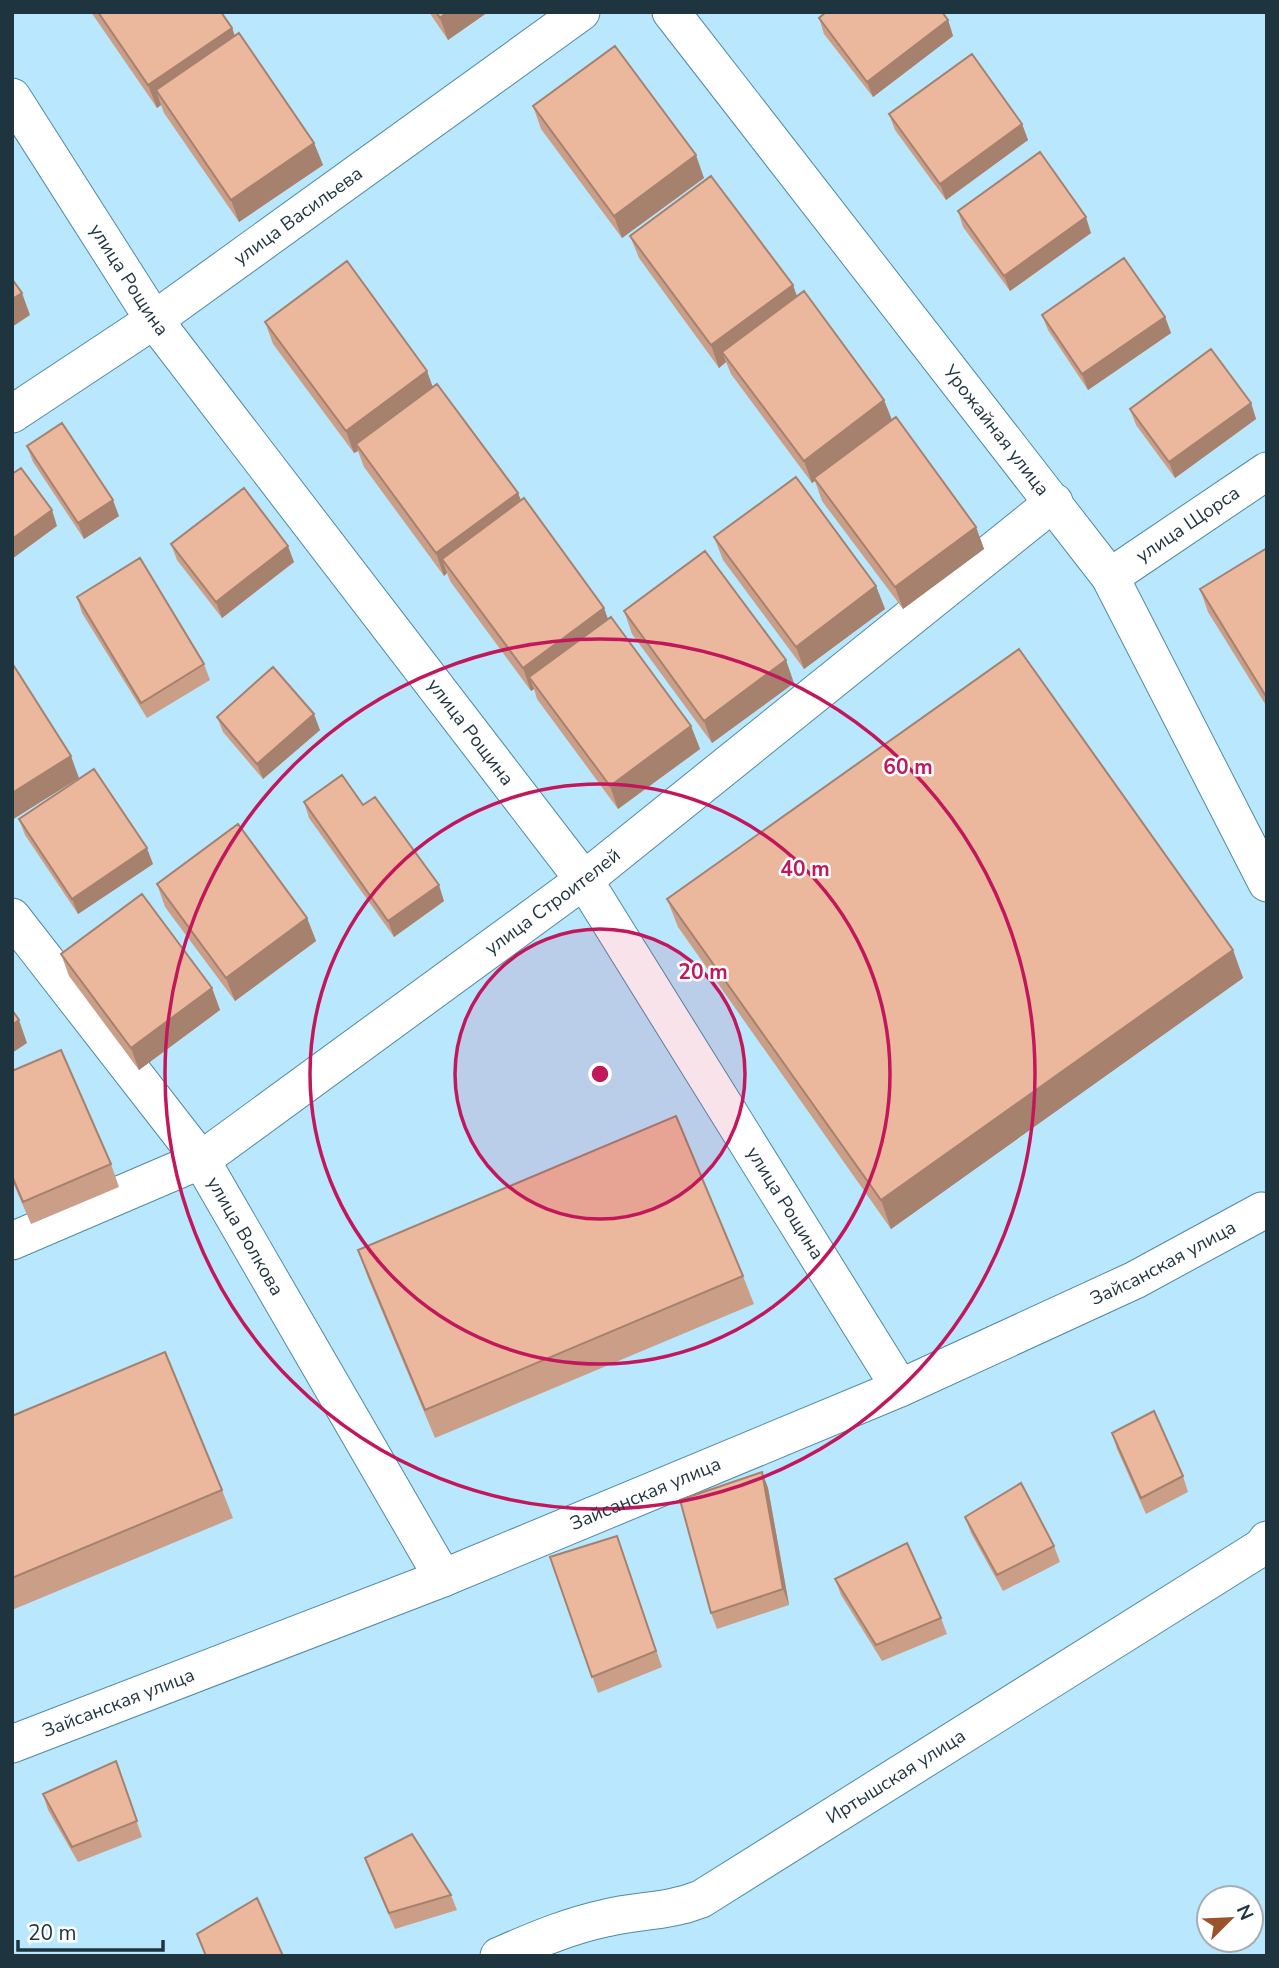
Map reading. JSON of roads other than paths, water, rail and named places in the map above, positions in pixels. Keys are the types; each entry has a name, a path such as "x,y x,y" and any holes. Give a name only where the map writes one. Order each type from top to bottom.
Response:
{"street":[{"name":"улица Васильева","path":"12,414 154,320 582,12"},
{"name":"Урожайная улица","path":"671,12 1110,577 1267,883"},
{"name":"улица Рощина","path":"12,97 154,320 584,880 900,1388"},
{"name":"улица Щорса","path":"1110,577 1267,471"},
{"name":"улица Строителей","path":"12,1241 201,1160 584,880 1054,502"},
{"name":"улица Волкова","path":"12,917 201,1160 443,1577"},
{"name":"Зайсанская улица","path":"12,1744 443,1577 900,1388 1135,1280 1265,1210"},
{"name":"Иртышская улица","path":"499,1956 563,1929 609,1917 674,1910 701,1899 1250,1555 1267,1540"}]}
